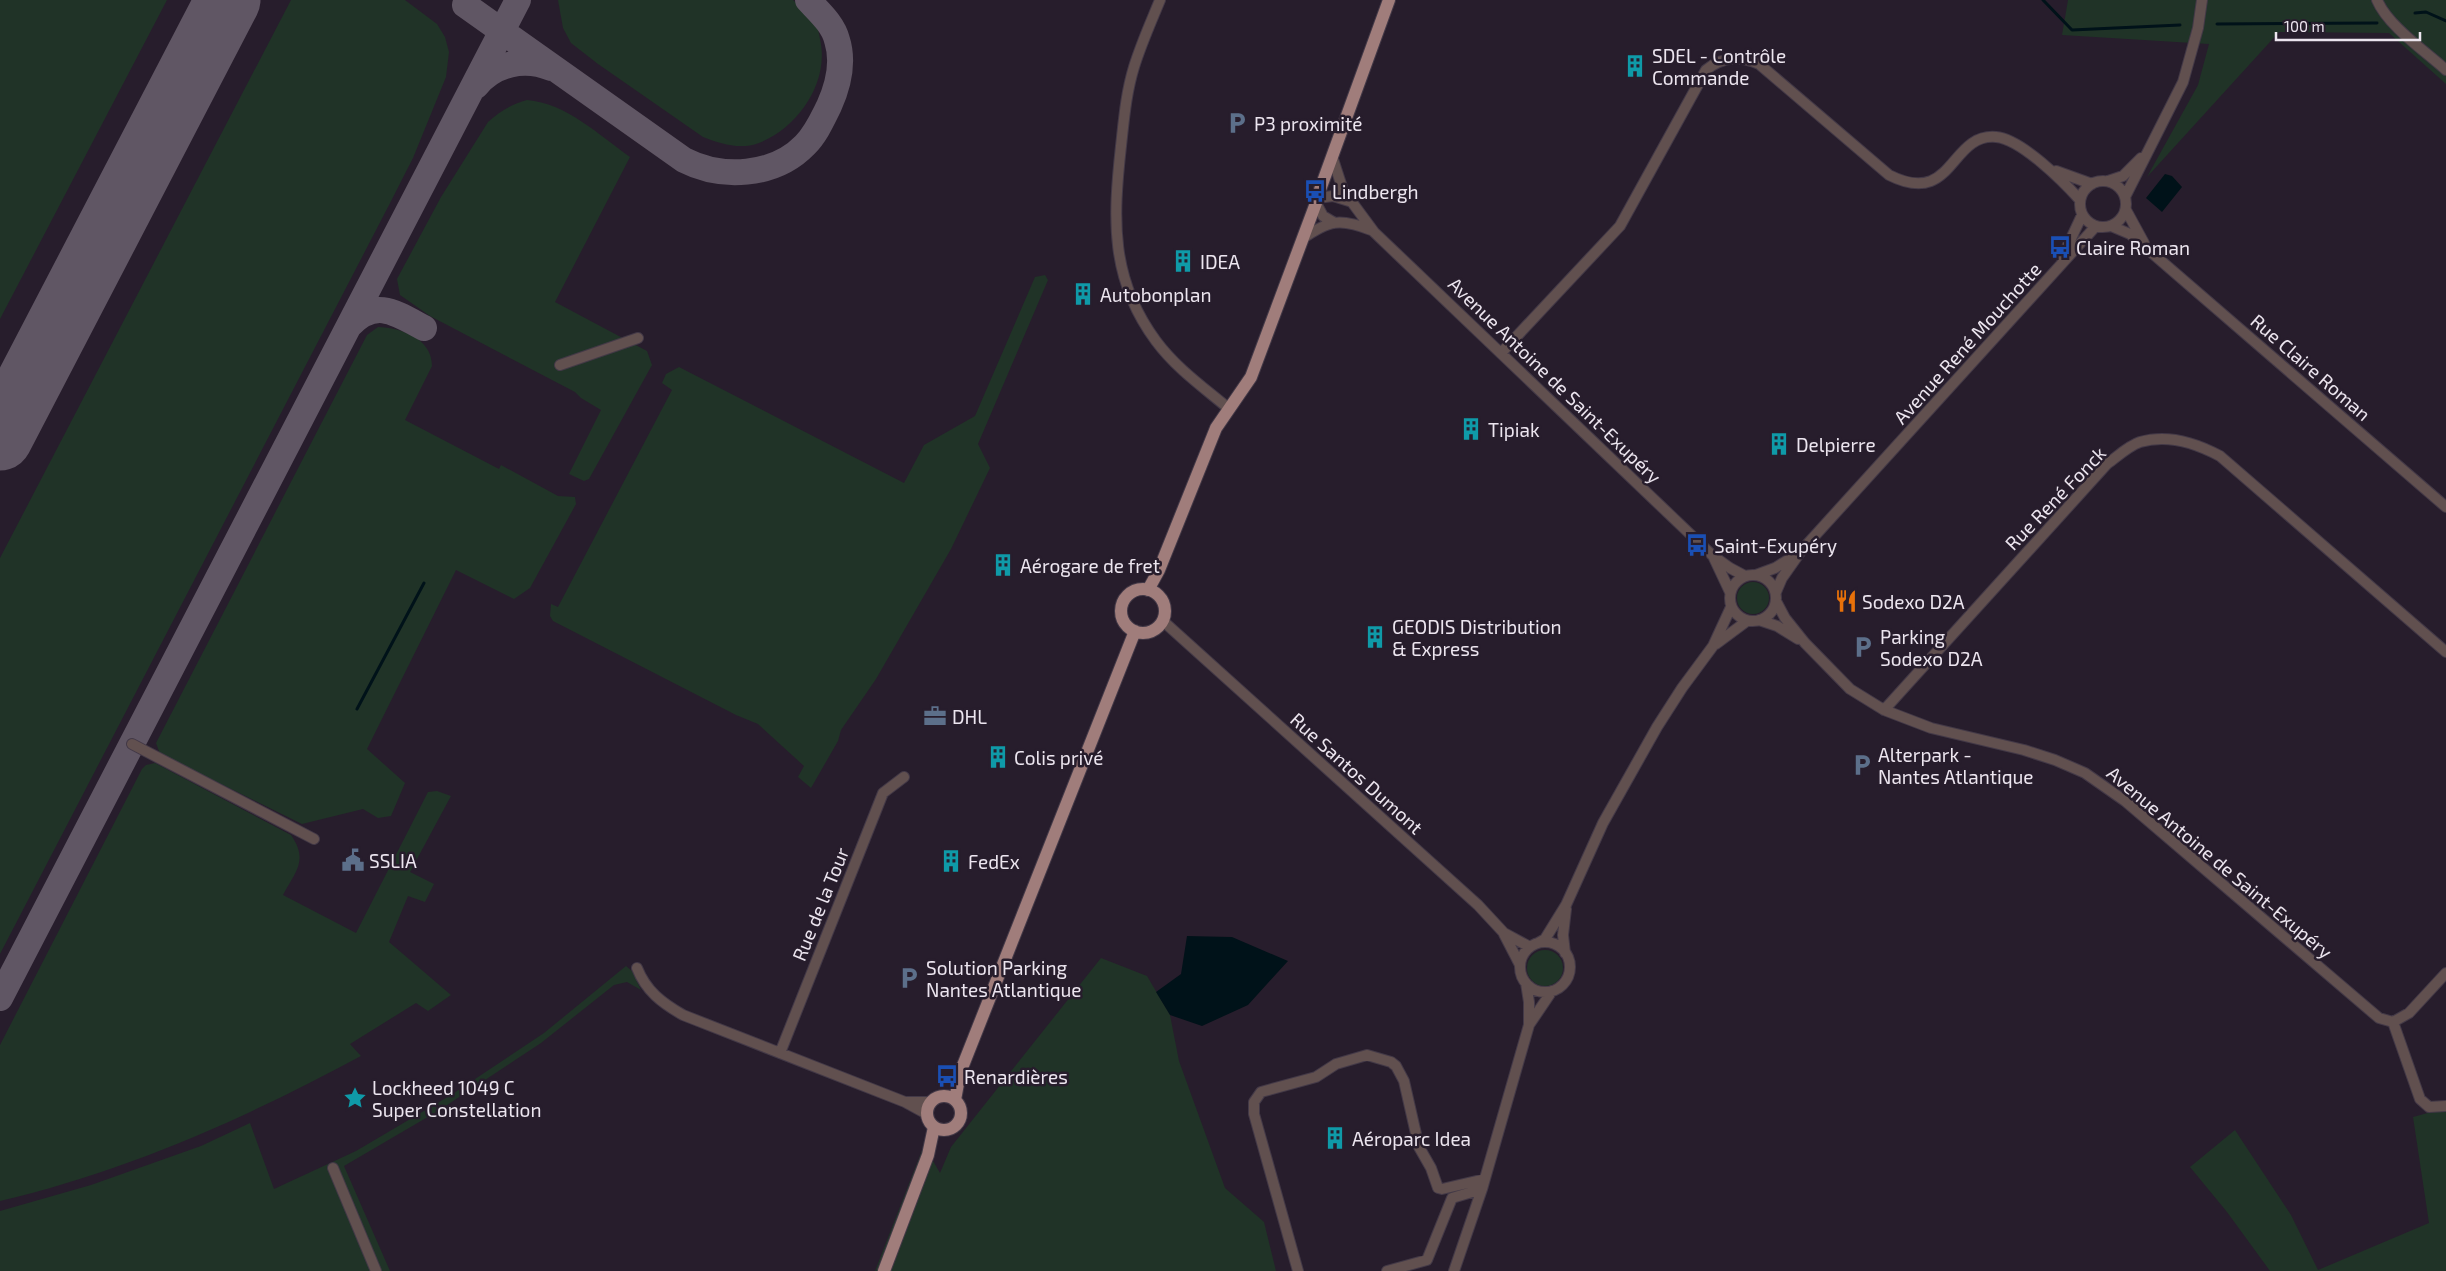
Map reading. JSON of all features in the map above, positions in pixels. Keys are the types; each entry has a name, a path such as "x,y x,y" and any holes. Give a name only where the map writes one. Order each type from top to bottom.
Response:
{"main road":[{"path":"1148,590 1159,570 1211,439 1228,408 1251,377 1389,0"},
{"path":"1148,590 1159,596 1163,602 1165,608 1162,621 1159,627 1147,632 1135,631 1124,622 1122,615 1124,601 1134,592 1148,590"},
{"path":"884,1271 938,1128 929,1108 949,1098 960,1073 1135,631"},
{"path":"938,1128 953,1127 960,1118 961,1110 949,1098"}],"street":[{"path":"1160,0 1134,68 1125,106 1115,200 1118,250 1129,290 1155,339 1178,367 1228,408"},
{"path":"1502,352 1620,226 1706,70 1723,60 1748,60 1760,64 1889,175 1901,181 1922,185 1932,181 1972,144 1987,137 1996,137 2009,141 2048,167 2080,200 2082,214 2096,226 2111,226 2120,220 2126,210 2125,197 2183,82 2198,28 2202,0"},
{"path":"2377,0 2383,12 2446,70"},
{"path":"2048,167 2092,184 2108,181 2128,172 2148,150"},
{"name":"Avenue Antoine de Saint-Exupéry","path":"1332,156 1338,179 1349,201 1372,230 1502,352 1712,555 1745,576"},
{"path":"2108,181 2116,185 2125,197"},
{"path":"2080,200 2092,184"},
{"path":"1333,222 1323,216 1316,200 1333,196 1349,201"},
{"name":"Rue Claire Roman","path":"2126,210 2151,254"},
{"name":"Avenue René Mouchotte","path":"2058,268 2082,214"},
{"path":"1302,239 1319,226 1333,222"},
{"name":"Avenue Antoine de Saint-Exupéry","path":"1333,222 1354,224 1372,230"},
{"name":"Avenue René Mouchotte","path":"1776,596 1782,578 1801,552 2096,226"},
{"name":"Rue Claire Roman","path":"2111,226 2130,234 2446,507"},
{"path":"560,365 638,338"},
{"name":"Rue René Fonck","path":"1884,710 2107,464 2140,442 2159,440 2188,442 2202,446 2220,456 2446,652"},
{"name":"Avenue René Mouchotte","path":"1756,575 1775,568 1801,552"},
{"name":"Avenue Antoine de Saint-Exupéry","path":"1712,555 1730,592"},
{"path":"1713,646 1747,621 1759,620 1770,615 1776,596 1767,579 1756,575 1745,576 1733,585 1730,592 1731,606 1735,613 1747,621"},
{"name":"Avenue Antoine de Saint-Exupéry","path":"1776,596 1785,618 1805,643 1850,689 1884,710 1931,728 2024,750 2085,773 2125,801 2179,845 2379,1018 2393,1022"},
{"path":"1520,965 1523,955 1544,939 1566,906 1603,823 1629,775 1682,688 1713,646 1731,606"},
{"name":"Avenue Antoine de Saint-Exupéry","path":"1759,620 1777,626 1805,643"},
{"name":"Rue Santos Dumont","path":"1162,621 1478,905 1504,933 1534,945"},
{"path":"132,744 314,839"},
{"name":"Rue de la Tour","path":"780,1053 883,793 904,777"},
{"path":"1565,953 1563,935 1566,906"},
{"path":"1454,1271 1484,1184 1529,1026 1529,1002 1526,983 1521,973 1520,965 1504,933"},
{"path":"1529,1026 1552,991 1562,985 1568,978 1570,962 1561,948 1547,942 1534,945"},
{"path":"637,968 642,981 662,1002 683,1015 905,1102 929,1108"},
{"path":"2446,973 2409,1013 2393,1022 2420,1100 2429,1107 2446,1106"},
{"path":"1526,983 1539,991 1552,991"},
{"path":"1298,1271 1254,1114 1254,1102 1262,1092 1316,1077 1336,1064 1367,1055 1391,1062 1396,1066 1404,1081 1419,1147 1431,1168 1438,1188 1484,1184"},
{"path":"333,1168 376,1271"},
{"path":"1387,1271 1428,1260 1452,1198 1484,1184"}],"green space":[{"path":"0,0 167,0 0,319"},
{"path":"291,0 405,0 437,24 445,37 449,52 446,77 413,158 0,954 0,558"},
{"path":"558,0 793,0 810,15 817,25 822,55 820,71 808,102 798,115 773,136 752,145 724,144 703,137 571,43 563,28"},
{"path":"2068,0 2446,0 2446,84 2389,33 2279,32 2147,177 2198,85 2209,44 2062,35"},
{"path":"527,100 555,107 582,121 630,157 555,302 647,351 652,365 589,479 584,481 569,474 601,410 581,398 575,392 430,316 400,295 397,279 441,197 488,122 506,108"},
{"path":"1045,275 1048,280 978,444 990,468 951,549 876,679 841,730 838,741 811,788 798,777 804,766 758,724 736,715 553,621 550,616 551,604 558,607 672,390 662,383 666,374 679,367 904,483 924,445 975,416 1035,277"},
{"path":"378,327 405,332 414,336 427,348 431,356 432,366 405,420 499,469 501,465 558,496 575,497 576,504 530,588 514,599 456,570 367,749 405,783 391,816 378,818 363,809 302,824 160,754 156,743 367,335"},
{"path":"1753,582 1765,586 1769,598 1765,610 1753,614 1741,610 1737,598 1741,586"},
{"path":"155,763 291,835 299,852 300,859 296,873 283,895 356,933 428,792 437,791 451,796 410,872 434,884 425,902 408,896 389,942 451,995 428,1011 416,1003 350,1044 361,1056 274,1101 140,1158 47,1189 0,1201 0,1045 142,769 146,765"},
{"path":"1545,950 1552,951 1558,955 1562,961 1562,975 1558,981 1552,985 1545,986 1538,985 1532,981 1528,975 1527,968 1528,961 1532,955 1538,951"},
{"path":"1101,958 1147,976 1170,1015 1179,1061 1225,1188 1264,1222 1276,1271 875,1271 924,1145 940,1173 951,1147"},
{"path":"626,966 632,971 641,990 627,982 614,985 541,1043 438,1111 344,1166 390,1271 0,1271 0,1211 91,1185 201,1146 250,1123 274,1189 356,1151 451,1095 544,1033"},
{"path":"2446,1108 2446,1271 2270,1271 2227,1212 2190,1167 2235,1130 2291,1215 2318,1270 2429,1223 2413,1117"}],"shaded area":[{"path":"2165,174 2172,176 2182,187 2162,212 2146,198"},
{"path":"1187,936 1232,937 1288,961 1248,1005 1202,1026 1170,1015 1156,992 1181,974"}],"waterway":[{"path":"2043,0 2072,30 2180,25"},
{"path":"2415,13 2426,12 2446,21"},
{"path":"2217,24 2377,23"},
{"path":"357,709 424,583"}],"taxiway":[{"path":"0,998 518,0"},
{"path":"465,5 684,160 714,170 747,172 778,164 792,156 805,145 818,127 835,90 840,65 839,48 835,34 825,18 808,0"},
{"path":"476,86 492,72 510,65 530,63 551,68"},
{"path":"350,325 359,317 377,310 395,313 424,328"}],"runway":[{"path":"0,438 228,0"}],"place":[{"name":"SDEL - Contrôle Commande","path":"1635,66"},
{"name":"P3 proximité","path":"1237,123"},
{"name":"Lindbergh","path":"1315,191"},
{"name":"Claire Roman","path":"2060,247"},
{"name":"IDEA","path":"1183,261"},
{"name":"Autobonplan","path":"1083,294"},
{"name":"Tipiak","path":"1471,429"},
{"name":"Delpierre","path":"1779,444"},
{"name":"Saint-Exupéry","path":"1697,545"},
{"name":"Aérogare de fret","path":"1003,565"},
{"name":"Sodexo D2A","path":"1846,601"},
{"name":"GEODIS Distribution & Express","path":"1375,637"},
{"name":"Parking Sodexo D2A","path":"1863,647"},
{"name":"DHL","path":"935,716"},
{"name":"Colis privé","path":"998,757"},
{"name":"Alterpark - Nantes Atlantique","path":"1862,765"},
{"name":"SSLIA","path":"353,860"},
{"name":"FedEx","path":"951,861"},
{"name":"Solution Parking Nantes Atlantique","path":"909,978"},
{"name":"Renardières","path":"947,1076"},
{"name":"Lockheed 1049 C Super Constellation","path":"355,1098"},
{"name":"Aéroparc Idea","path":"1335,1138"}]}
